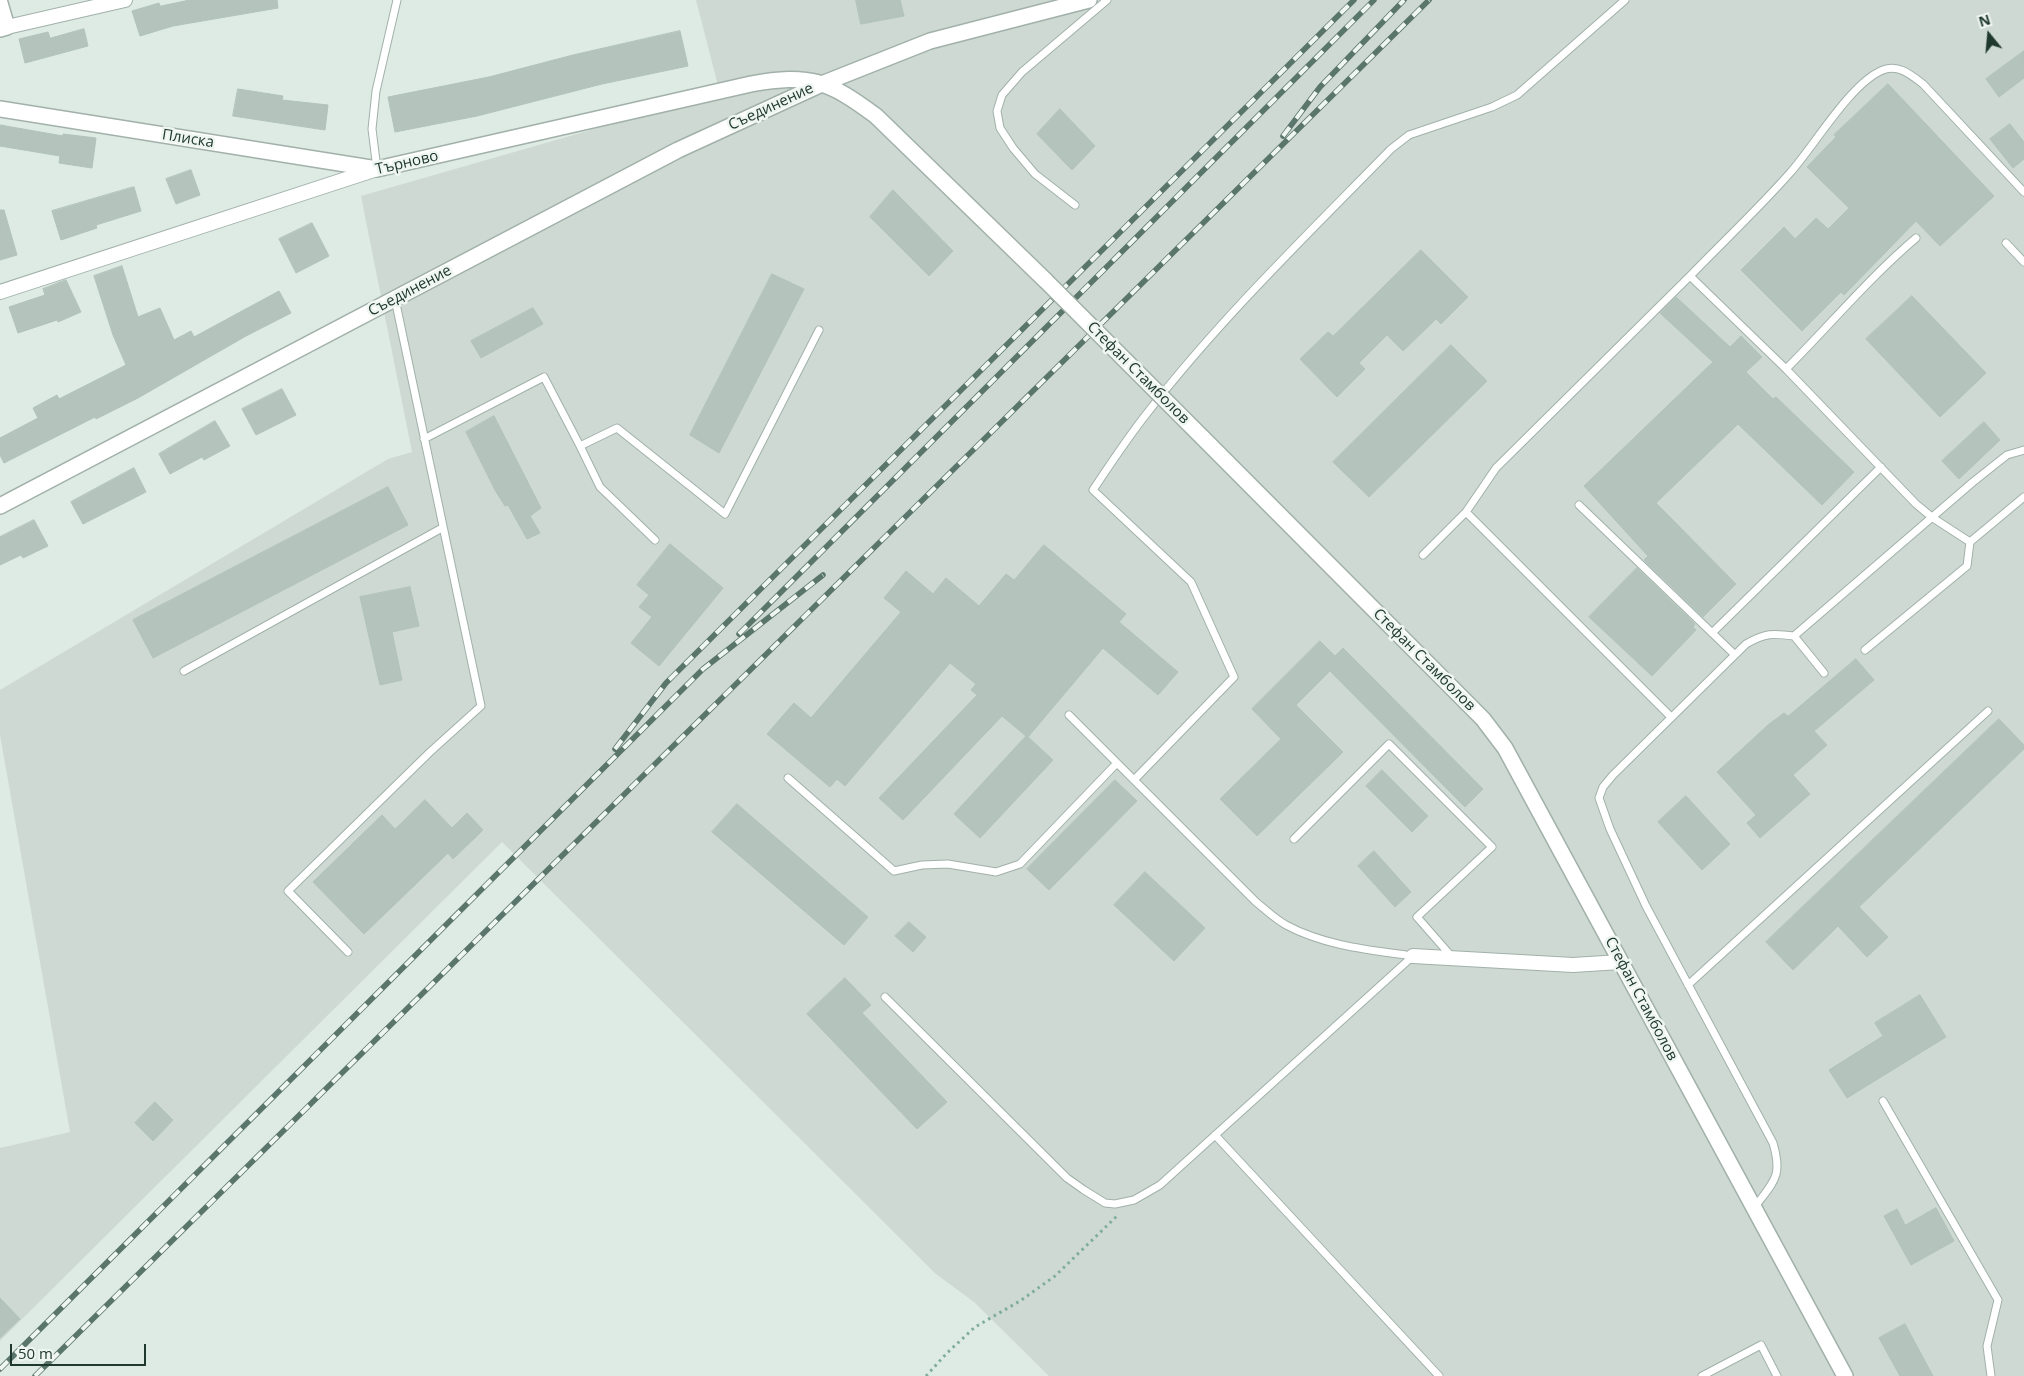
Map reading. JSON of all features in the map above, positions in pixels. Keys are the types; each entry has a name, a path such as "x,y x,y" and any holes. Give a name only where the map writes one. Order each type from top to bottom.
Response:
{"street":[{"path":"0,3 4,28 125,0"},
{"name":"Съединение","path":"0,506 678,150 824,83 930,41 1089,0"},
{"name":"Търново","path":"0,292 377,170 751,84 801,78 824,83"},
{"name":"Стефан Стамболов","path":"824,83 848,95 876,116 1046,281 1483,719 1505,748 1845,1376"},
{"name":"Плиска","path":"0,109 377,170"},
{"path":"1413,956 1573,965 1621,962"}],"lane":[{"path":"377,170 372,129 376,91 397,0"},
{"path":"1075,205 1035,174 1013,148 1000,128 997,111 1002,95 1022,72 1107,0"},
{"path":"1134,780 1234,677 1191,582 1093,490 1148,411 1217,330 1391,149 1409,135 1492,107 1517,95 1625,0"},
{"path":"1423,555 1466,512 1496,468 1690,276 1789,174 1854,91 1882,70 1896,68 1923,84 2024,192"},
{"path":"1786,369 1828,328 1866,283 1916,238"},
{"path":"2006,243 2024,262"},
{"path":"1690,276 1786,369 1933,518 1970,542"},
{"path":"348,952 288,891 430,752 481,706 395,299"},
{"path":"580,446 617,428 725,514 819,330"},
{"path":"424,439 544,377 600,487 655,540"},
{"path":"1794,636 2007,455 2024,450"},
{"path":"1712,633 1881,467"},
{"path":"1865,650 1967,566 1970,542 2024,497"},
{"path":"1579,505 1734,654"},
{"path":"1466,512 1670,717"},
{"path":"184,671 442,528"},
{"path":"1754,1208 1776,1178 1779,1162 1773,1143 1688,985 1614,838 1598,798 1613,775 1670,717 1734,654 1759,636 1773,633 1794,636 1824,673"},
{"path":"1688,985 1988,711"},
{"path":"1069,715 1256,902 1284,924 1314,938 1358,948 1413,956"},
{"path":"1294,838 1388,744 1492,847 1417,918 1452,958"},
{"path":"788,778 894,871 922,865 948,864 996,872 1020,864 1117,763"},
{"path":"885,997 1067,1178 1105,1202 1115,1204 1134,1200 1160,1185 1413,956"},
{"path":"1883,1101 1998,1300 1987,1346 1991,1376"},
{"path":"1215,1134 1439,1376"},
{"path":"1702,1376 1761,1345 1777,1376"}],"path":[{"path":"926,1376 975,1327 1020,1301 1055,1276 1134,1200"}],"shaded area":[{"path":"696,0 2024,0 2024,1376 1049,1376 974,1302 936,1274 502,842 0,1341 0,1148 70,1132 0,735 0,690 388,459 412,452 361,196 720,93"}],"building":[{"path":"190,0 277,0 278,8 173,26 140,36 132,11 159,3 160,6"},
{"path":"856,0 900,0 904,16 861,24"},
{"path":"84,29 88,46 25,63 19,39 48,32 50,38"},
{"path":"680,31 688,66 602,84 477,116 395,132 388,97 489,77 573,55"},
{"path":"2024,51 2024,78 1999,97 1986,79"},
{"path":"1888,84 1994,196 1940,246 1916,221 1844,295 1841,292 1802,331 1741,270 1784,227 1795,239 1816,218 1828,229 1849,208 1807,167 1836,137 1834,135"},
{"path":"238,89 283,96 282,100 328,105 325,130 233,116"},
{"path":"1060,109 1095,146 1072,170 1037,134"},
{"path":"2010,124 2024,142 2024,159 2013,168 1990,139"},
{"path":"0,125 63,136 63,134 96,138 92,168 59,163 60,156 0,146"},
{"path":"191,170 200,195 176,204 166,179"},
{"path":"134,187 141,211 96,225 97,228 61,240 52,211"},
{"path":"893,190 953,251 929,276 870,217"},
{"path":"0,210 4,210 17,255 0,260"},
{"path":"312,223 329,256 296,273 279,239"},
{"path":"1421,250 1468,297 1441,324 1436,319 1403,351 1387,335 1359,363 1365,369 1337,397 1300,359 1328,332 1333,336"},
{"path":"122,266 138,317 160,308 174,340 191,331 194,337 279,291 291,313 246,336 138,398 96,419 95,417 4,463 0,455 0,438 38,418 33,408 57,395 59,399 126,365 113,335 94,276"},
{"path":"772,274 804,289 719,453 690,435"},
{"path":"66,280 81,312 58,322 57,320 18,333 9,307 45,295 43,289"},
{"path":"1912,296 1986,373 1940,417 1866,339"},
{"path":"1676,297 1730,347 1741,336 1762,357 1746,372 1773,399 1776,397 1854,472 1822,505 1738,424 1656,503 1736,584 1703,617 1644,560 1648,556 1584,486 1713,362 1660,313"},
{"path":"533,308 543,324 481,358 471,341"},
{"path":"1451,345 1487,381 1369,497 1333,462"},
{"path":"282,389 296,415 256,435 242,409"},
{"path":"494,416 541,508 530,516 540,533 527,539 508,505 505,506 495,490 466,432"},
{"path":"215,421 230,446 204,460 202,457 170,474 159,454"},
{"path":"1984,422 2000,440 1959,479 1942,461"},
{"path":"134,468 146,492 83,524 71,502"},
{"path":"388,487 408,525 153,658 133,620"},
{"path":"34,520 48,546 23,558 21,555 0,565 0,537"},
{"path":"670,544 723,588 659,666 631,643 652,617 639,607 649,595 637,585"},
{"path":"1044,545 1126,614 1119,622 1178,672 1158,695 1103,648 1028,737 1053,760 980,838 954,814 1026,736 1002,716 903,820 879,798 977,695 971,690 976,684 950,663 845,786 837,779 830,787 767,734 794,703 811,718 901,612 884,598 906,571 933,594 946,578 979,606 1006,574 1014,580"},
{"path":"1637,568 1695,624 1693,627 1696,630 1652,676 1589,617"},
{"path":"410,587 419,626 392,632 402,680 380,685 360,597"},
{"path":"1320,641 1335,656 1343,648 1483,789 1465,807 1330,671 1296,705 1343,752 1257,836 1220,799 1281,739 1252,709"},
{"path":"1856,659 1874,680 1814,731 1827,745 1793,775 1810,794 1760,838 1747,823 1756,815 1717,772 1768,725 1784,713 1788,716"},
{"path":"1999,719 2024,745 2024,749 1859,907 1888,937 1867,957 1838,926 1793,970 1766,942"},
{"path":"1382,770 1428,816 1412,832 1366,786"},
{"path":"1115,780 1137,801 1049,890 1027,869"},
{"path":"1686,796 1730,844 1702,870 1658,822"},
{"path":"425,800 452,828 467,813 483,830 453,859 448,853 364,934 313,882 382,815 395,829"},
{"path":"737,804 868,917 844,945 712,832"},
{"path":"1374,851 1411,892 1395,907 1358,866"},
{"path":"1145,872 1205,928 1174,961 1114,905"},
{"path":"909,922 926,937 913,952 895,936"},
{"path":"845,978 871,1005 862,1013 947,1102 917,1129 807,1014"},
{"path":"1920,995 1946,1037 1847,1098 1829,1070 1883,1036 1875,1023"},
{"path":"155,1102 173,1120 153,1141 135,1123"},
{"path":"1936,1208 1954,1241 1911,1265 1884,1216 1897,1209 1905,1225"},
{"path":"0,1298 20,1319 0,1338"},
{"path":"1905,1324 1933,1376 1900,1376 1879,1338"}],"railway":[{"path":"615,749 666,683 1354,0"},
{"path":"739,634 1374,0"},
{"path":"1283,136 1320,87 1404,0"},
{"path":"35,1376 1429,0"},
{"path":"0,1369 703,669 823,575"}]}
